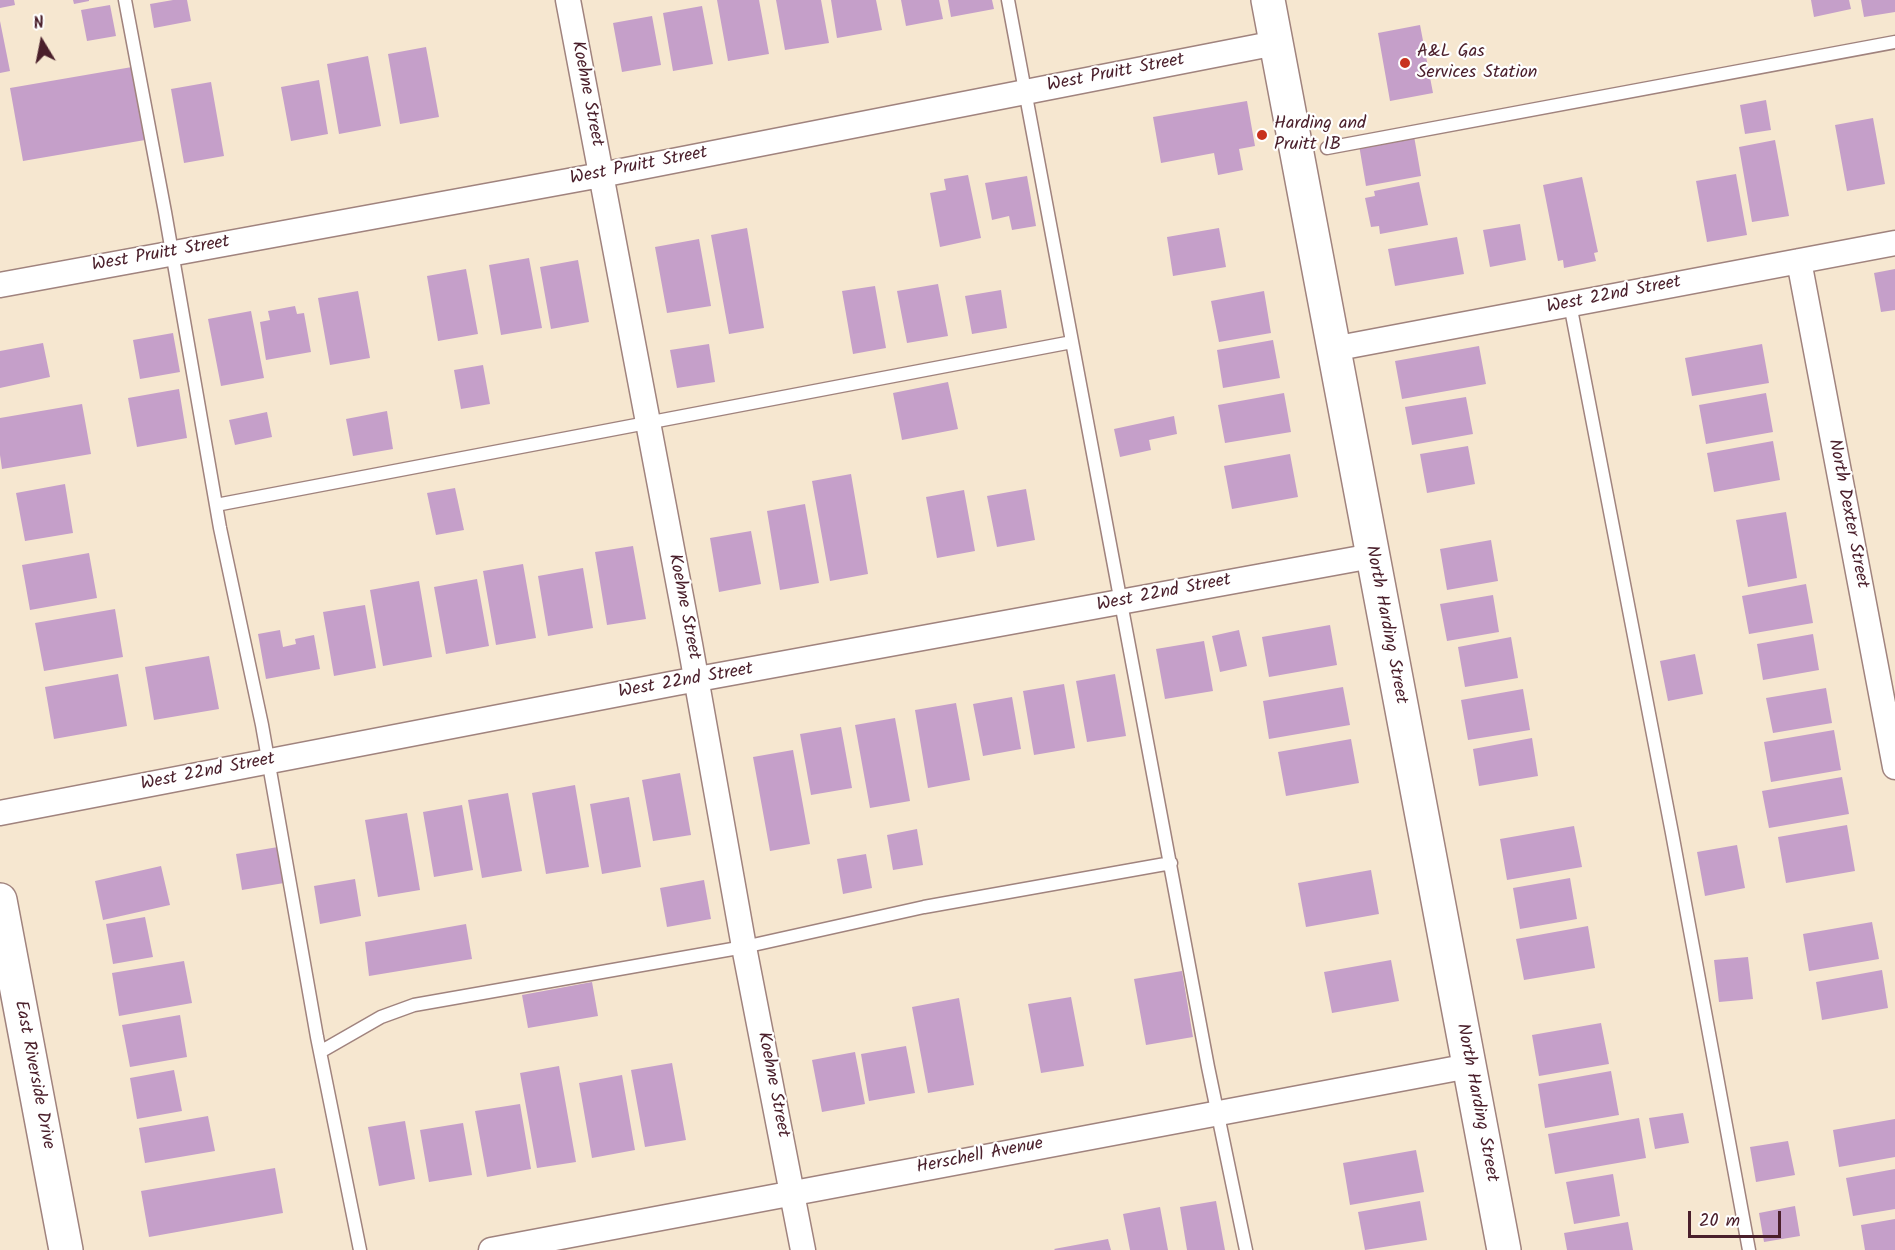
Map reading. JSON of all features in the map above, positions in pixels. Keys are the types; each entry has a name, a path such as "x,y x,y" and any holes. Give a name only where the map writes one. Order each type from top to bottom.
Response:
{"street":[{"name":"Koehne Street","path":"568,0 744,946 803,1250"},
{"name":"North Harding Street","path":"1268,0 1504,1250"},
{"name":"West Pruitt Street","path":"0,285 601,175 1276,43"},
{"name":"West 22nd Street","path":"1333,349 1895,243"},
{"name":"North Dexter Street","path":"1799,261 1895,766"},
{"name":"West 22nd Street","path":"0,813 696,680 1372,556"},
{"name":"East Riverside Drive","path":"0,900 66,1250"},
{"name":"Herschell Avenue","path":"491,1250 1469,1066"}],"lane":[{"path":"125,0 216,505 268,761 320,1052 360,1250"},
{"path":"1008,0 1218,1113 1246,1250"},
{"path":"1327,148 1895,42"},
{"path":"1570,304 1749,1250"},
{"path":"216,505 1072,342"},
{"path":"320,1052 381,1017 414,1005 744,946 924,908 1171,863"}],"building":[{"path":"0,0 14,0 15,5 0,8"},
{"path":"73,0 89,0 89,1 74,4"},
{"path":"187,0 191,21 154,28 150,4"},
{"path":"717,0 759,0 769,54 728,61"},
{"path":"776,0 821,0 829,43 785,50"},
{"path":"831,0 876,0 882,30 837,38"},
{"path":"901,0 939,0 943,19 906,26"},
{"path":"948,0 992,0 994,9 951,17"},
{"path":"1811,0 1849,0 1851,9 1814,17"},
{"path":"1861,0 1895,0 1895,12 1864,17"},
{"path":"110,5 116,36 87,41 81,10"},
{"path":"702,6 713,64 673,71 663,13"},
{"path":"652,16 661,65 622,72 613,23"},
{"path":"0,21 10,71 0,73"},
{"name":"A&L Gas Services Station","path":"1420,25 1433,93 1390,101 1378,33"},
{"path":"426,47 439,117 400,124 388,54"},
{"path":"368,56 381,126 339,134 327,64"},
{"path":"132,67 145,140 23,161 10,88"},
{"path":"319,80 328,134 291,141 281,87"},
{"path":"211,82 224,156 184,163 171,89"},
{"path":"1766,100 1771,130 1745,134 1740,105"},
{"path":"1247,101 1255,146 1239,149 1243,170 1218,175 1214,153 1161,163 1153,117"},
{"path":"1873,118 1885,184 1847,191 1835,125"},
{"path":"1414,136 1421,176 1366,186 1359,145"},
{"path":"1775,140 1789,216 1752,222 1739,147"},
{"path":"1736,174 1747,235 1707,242 1696,181"},
{"path":"968,175 981,238 940,247 930,193 946,190 944,179"},
{"path":"1027,176 1036,226 1012,230 1009,216 992,220 985,183"},
{"path":"1582,177 1598,252 1594,253 1596,261 1564,268 1563,260 1558,261 1543,185"},
{"path":"1419,182 1428,225 1380,234 1379,226 1371,227 1365,198 1375,196 1374,191"},
{"path":"1520,224 1526,260 1490,267 1483,230"},
{"path":"747,228 764,328 729,334 711,235"},
{"path":"1219,228 1226,267 1173,276 1167,237"},
{"path":"1457,237 1464,274 1395,286 1388,249"},
{"path":"699,239 711,306 667,313 655,247"},
{"path":"529,258 542,328 501,335 489,265"},
{"path":"578,260 589,322 551,329 540,267"},
{"path":"466,269 478,334 438,341 427,276"},
{"path":"1895,269 1895,310 1881,312 1874,273"},
{"path":"938,284 948,336 907,343 897,291"},
{"path":"875,286 886,348 853,354 842,291"},
{"path":"1001,290 1007,328 972,334 965,296"},
{"path":"358,291 370,358 330,365 318,298"},
{"path":"1264,291 1271,333 1219,342 1211,301"},
{"path":"295,306 297,314 304,313 311,352 266,360 260,322 270,320 268,311"},
{"path":"251,311 264,378 221,386 208,319"},
{"path":"173,333 180,372 140,379 133,340"},
{"path":"1273,340 1280,378 1223,388 1217,350"},
{"path":"43,343 50,377 0,388 0,351"},
{"path":"709,344 715,382 677,388 670,350"},
{"path":"1762,344 1769,383 1692,396 1685,358"},
{"path":"1479,346 1486,384 1402,399 1395,361"},
{"path":"483,365 490,404 461,409 454,370"},
{"path":"948,382 958,429 902,440 893,393"},
{"path":"179,389 187,438 137,447 128,398"},
{"path":"1284,393 1291,432 1225,443 1218,405"},
{"path":"1766,393 1773,432 1706,444 1699,405"},
{"path":"1466,397 1473,434 1412,445 1405,407"},
{"path":"82,404 91,454 2,469 0,418"},
{"path":"387,411 393,449 353,456 346,419"},
{"path":"267,412 272,437 235,445 229,420"},
{"path":"1174,416 1177,434 1149,440 1151,450 1120,457 1114,429"},
{"path":"1773,441 1780,480 1714,492 1707,453"},
{"path":"1468,446 1475,484 1427,493 1420,454"},
{"path":"1290,454 1298,497 1232,509 1224,466"},
{"path":"851,474 868,574 830,581 812,481"},
{"path":"65,484 73,533 25,541 16,493"},
{"path":"455,488 464,530 436,535 427,493"},
{"path":"1026,489 1035,540 997,547 987,496"},
{"path":"964,490 975,551 937,558 926,497"},
{"path":"805,504 819,583 780,590 767,511"},
{"path":"1786,512 1797,578 1748,587 1736,520"},
{"path":"751,531 761,584 719,592 710,538"},
{"path":"1491,540 1498,581 1447,590 1440,549"},
{"path":"633,546 646,619 607,625 595,552"},
{"path":"89,553 97,598 30,610 22,565"},
{"path":"523,564 536,638 496,645 483,571"},
{"path":"583,568 593,628 548,636 538,576"},
{"path":"477,579 489,646 446,654 434,587"},
{"path":"419,581 432,657 383,666 370,590"},
{"path":"1806,584 1813,623 1749,634 1742,596"},
{"path":"1493,595 1499,632 1447,641 1440,604"},
{"path":"365,605 376,668 334,676 323,612"},
{"path":"115,609 123,657 44,671 35,623"},
{"path":"1330,625 1337,665 1269,677 1262,637"},
{"path":"280,630 283,647 296,644 295,639 314,635 320,669 266,679 258,634"},
{"path":"1239,630 1247,666 1220,672 1212,636"},
{"path":"1813,634 1819,670 1763,680 1757,644"},
{"path":"1511,637 1518,678 1465,687 1458,647"},
{"path":"1204,641 1213,691 1165,699 1156,649"},
{"path":"1695,654 1703,694 1668,701 1660,661"},
{"path":"209,656 219,709 154,720 145,667"},
{"path":"118,674 127,726 54,739 45,687"},
{"path":"1115,674 1126,736 1087,742 1076,681"},
{"path":"1064,684 1075,748 1034,755 1023,691"},
{"path":"1343,687 1350,725 1269,739 1263,701"},
{"path":"1826,688 1832,723 1773,733 1766,698"},
{"path":"1523,689 1530,730 1468,740 1461,700"},
{"path":"1012,697 1021,749 983,756 973,704"},
{"path":"956,703 970,780 928,788 915,710"},
{"path":"895,718 910,801 870,808 855,725"},
{"path":"841,727 852,788 811,795 800,734"},
{"path":"1834,730 1841,770 1771,782 1764,742"},
{"path":"1532,738 1538,776 1479,786 1473,749"},
{"path":"1351,739 1359,783 1286,796 1278,752"},
{"path":"793,750 810,844 770,851 753,757"},
{"path":"680,773 691,835 653,841 642,780"},
{"path":"1842,777 1849,814 1769,828 1762,791"},
{"path":"575,785 589,867 546,874 532,793"},
{"path":"508,793 522,871 482,878 468,800"},
{"path":"629,797 641,867 602,874 590,804"},
{"path":"462,805 473,870 434,877 423,812"},
{"path":"407,813 420,890 378,897 365,820"},
{"path":"1847,825 1855,871 1786,883 1778,837"},
{"path":"1574,826 1582,867 1507,880 1500,839"},
{"path":"917,829 923,865 893,870 887,835"},
{"path":"1737,845 1745,888 1705,896 1697,852"},
{"path":"278,847 284,883 242,890 236,854"},
{"path":"866,854 872,888 843,894 837,859"},
{"path":"161,866 170,905 103,920 95,881"},
{"path":"1371,870 1379,914 1306,927 1298,883"},
{"path":"1570,878 1577,919 1520,929 1513,888"},
{"path":"355,879 361,916 320,924 314,886"},
{"path":"704,880 711,919 667,927 660,888"},
{"path":"145,917 153,957 113,964 106,924"},
{"path":"1872,922 1879,959 1809,971 1803,934"},
{"path":"466,924 472,959 369,976 365,942"},
{"path":"1588,926 1595,968 1524,980 1516,939"},
{"path":"1748,957 1753,999 1719,1002 1714,960"},
{"path":"1391,960 1399,1001 1332,1013 1324,972"},
{"path":"184,961 192,1003 119,1016 112,973"},
{"path":"1882,970 1888,1008 1822,1020 1816,982"},
{"path":"1182,971 1193,1037 1146,1045 1134,979"},
{"path":"592,982 598,1016 528,1028 522,995"},
{"path":"1071,997 1084,1066 1041,1073 1028,1004"},
{"path":"959,998 974,1085 928,1093 912,1007"},
{"path":"180,1015 187,1057 130,1067 122,1025"},
{"path":"1601,1023 1609,1064 1539,1076 1532,1035"},
{"path":"906,1046 915,1093 869,1101 861,1054"},
{"path":"855,1052 865,1104 822,1112 812,1060"},
{"path":"672,1063 686,1140 645,1147 631,1070"},
{"path":"559,1066 576,1162 537,1168 520,1073"},
{"path":"174,1070 182,1111 137,1119 130,1078"},
{"path":"1611,1071 1619,1115 1545,1128 1538,1084"},
{"path":"622,1075 635,1150 592,1158 579,1083"},
{"path":"520,1104 531,1169 487,1177 475,1111"},
{"path":"1683,1113 1689,1143 1655,1149 1649,1118"},
{"path":"208,1116 215,1151 145,1163 139,1128"},
{"path":"1639,1118 1646,1158 1555,1174 1548,1134"},
{"path":"1895,1119 1895,1157 1839,1167 1833,1130"},
{"path":"405,1121 415,1179 379,1186 368,1127"},
{"path":"463,1123 472,1175 429,1182 420,1130"},
{"path":"1788,1141 1795,1175 1756,1182 1750,1147"},
{"path":"1416,1150 1424,1192 1350,1205 1343,1163"},
{"path":"275,1168 283,1213 149,1237 141,1191"},
{"path":"1895,1169 1895,1209 1853,1216 1846,1178"},
{"path":"1613,1174 1620,1216 1574,1224 1566,1182"},
{"path":"1216,1201 1225,1250 1187,1250 1180,1207"},
{"path":"1420,1201 1427,1240 1365,1250 1358,1212"},
{"path":"1795,1206 1800,1236 1764,1242 1759,1213"},
{"path":"1160,1207 1168,1250 1130,1250 1123,1214"},
{"path":"1895,1219 1895,1250 1865,1250 1861,1225"},
{"path":"1628,1222 1633,1250 1567,1250 1564,1233"},
{"path":"1108,1239 1111,1250 1054,1249"}],"place":[{"name":"A&L Gas Services Station","path":"1405,63"},
{"name":"Harding and Pruitt IB","path":"1262,135"}]}
